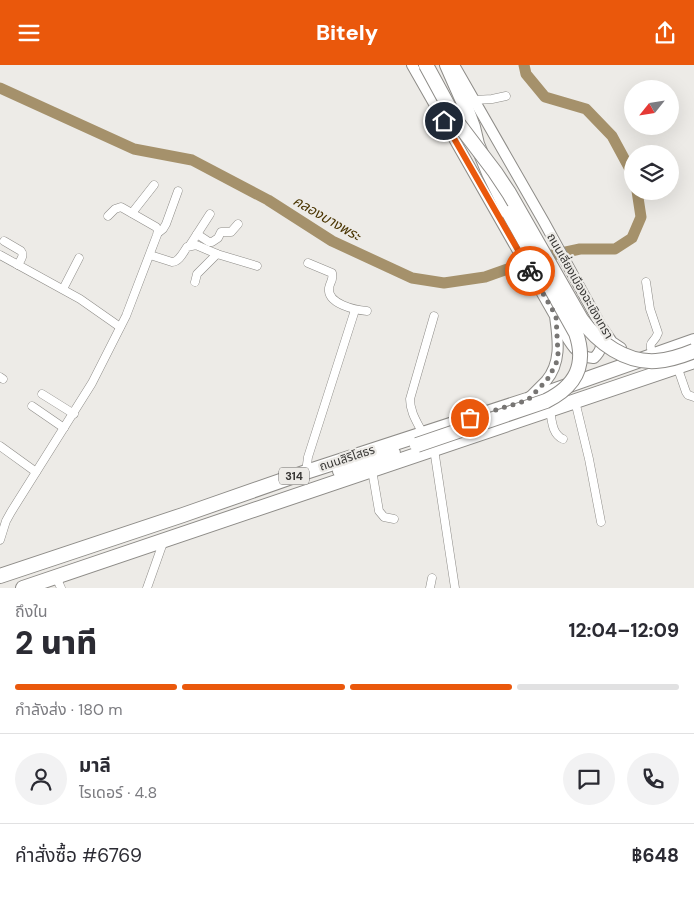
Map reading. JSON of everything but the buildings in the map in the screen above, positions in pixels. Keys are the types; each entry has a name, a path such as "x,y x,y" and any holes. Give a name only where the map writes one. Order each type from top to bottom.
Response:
{"highway":[{"path":"426,65 454,117 502,182 581,319 597,339 623,355 644,361 672,359 694,351"},
{"path":"438,65 473,127"},
{"path":"229,518 315,480 420,439 546,401 558,395 568,386 579,368 581,355 576,333 492,180 477,144 473,127 447,65"},
{"name":"ถนนสิริโสธร","path":"0,576 306,472 420,439 694,341"},
{"name":"ถนนสิริโสธร","path":"23,588 58,582 229,518 694,361"},
{"path":"611,370 609,376 611,381 619,386"},
{"path":"589,378 596,384 593,395"}],"main road":[{"path":"412,65 556,316 568,341 588,359 594,358 601,349 590,305"},
{"name":"ถนนเลี่ยงเมืองฉะเชิงเทรา","path":"454,65 612,342 632,353 650,356"},
{"path":"528,400 547,380 556,364 558,354 556,316"}],"street":[{"path":"475,99 492,99 506,96"},
{"path":"132,213 154,185"},
{"path":"0,540 6,521 92,383 120,327 158,233 166,224 178,191"},
{"path":"108,216 115,209 121,207 156,227 158,233"},
{"path":"150,255 175,262 190,245 210,215"},
{"path":"197,234 212,242 218,238 221,232 231,232 238,224"},
{"path":"4,241 21,251 23,256 18,265"},
{"path":"190,245 196,245 217,255 257,265"},
{"path":"0,255 80,299 120,327"},
{"path":"195,282 197,274 217,255"},
{"path":"63,289 79,258"},
{"path":"308,263 332,273 330,294 342,305 354,310 367,311"},
{"path":"646,282 650,309 658,333 657,337 650,343 650,356"},
{"path":"306,472 308,457 354,310"},
{"path":"420,439 410,407 410,399 434,316"},
{"path":"677,367 688,395 694,397"},
{"path":"42,394 74,414"},
{"path":"576,401 601,522"},
{"path":"32,406 64,428"},
{"path":"550,410 555,431 558,437 563,439"},
{"path":"0,446 36,471"},
{"path":"434,449 455,588"},
{"path":"372,471 379,511 384,517 394,519"},
{"path":"147,588 164,541"},
{"path":"430,588 432,578"}],"waterway":[{"name":"คลองบางพระ","path":"524,65 526,74 545,97 586,109 612,136 624,158"},
{"name":"คลองบางพระ","path":"0,88 134,149 192,160 268,200 332,241 412,278 444,283 485,277 538,258 580,249 615,249 632,238 641,217 638,200"}],"way so far":[{"path":"470,418 528,400 547,380 556,364 558,354 556,316 530,271"}],"route":[{"path":"444,121 530,271"}]}
